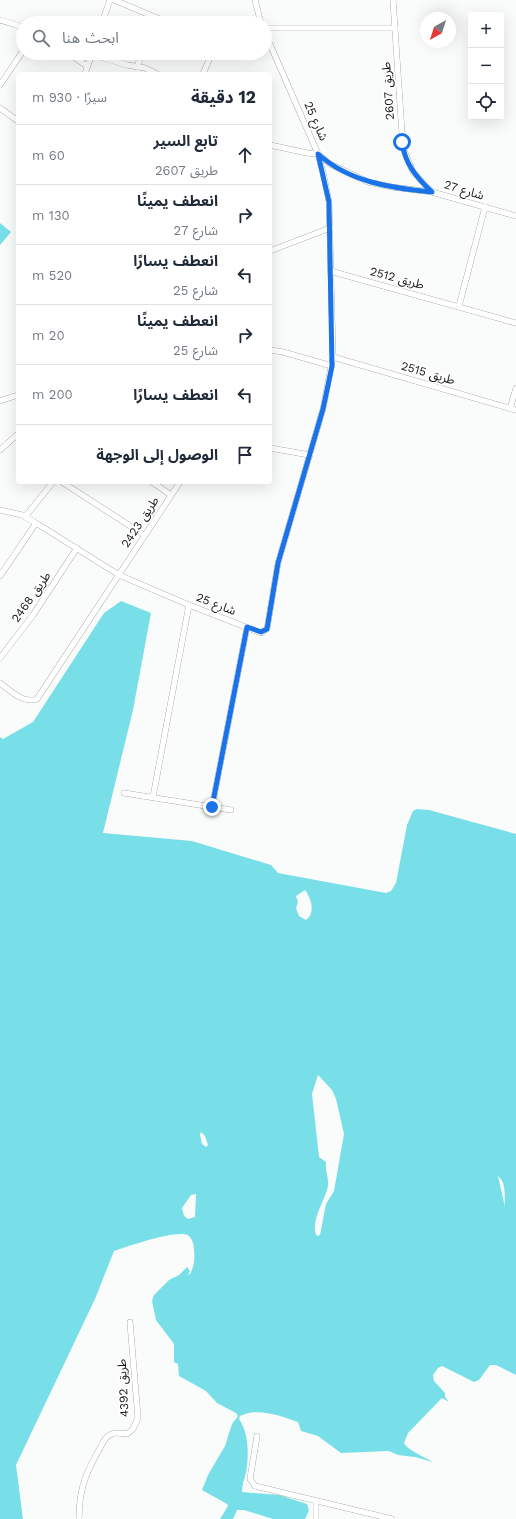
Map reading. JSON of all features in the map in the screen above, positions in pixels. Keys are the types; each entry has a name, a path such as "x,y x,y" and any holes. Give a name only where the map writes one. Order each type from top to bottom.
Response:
{"street":[{"path":"104,16 110,0"},
{"path":"114,0 146,16"},
{"path":"255,0 259,16"},
{"name":"طريق 2607","path":"394,0 403,148 413,172 432,192"},
{"path":"0,20 16,25"},
{"path":"272,28 395,28"},
{"name":"شارع 25","path":"0,510 25,517 36,523 119,575 188,605 247,627 261,632 267,629 278,563 323,409 333,357 329,202 318,154 272,49"},
{"path":"0,85 17,60"},
{"path":"79,60 88,66"},
{"path":"86,72 90,60"},
{"path":"113,60 151,72"},
{"path":"137,67 140,60"},
{"path":"204,72 209,60"},
{"path":"0,108 16,120"},
{"path":"272,145 318,154"},
{"name":"شارع 27","path":"318,154 330,164 368,182 392,188 432,192 516,216"},
{"path":"459,306 485,208"},
{"path":"272,250 330,228"},
{"name":"طريق 2512","path":"330,271 516,323"},
{"path":"272,350 332,366"},
{"name":"طريق 2515","path":"333,357 513,410"},
{"path":"513,410 516,388"},
{"path":"0,401 16,396"},
{"path":"0,450 16,436"},
{"path":"272,448 310,455"},
{"path":"25,517 50,484"},
{"path":"65,484 144,535"},
{"path":"155,484 171,495"},
{"name":"طريق 2423","path":"0,683 24,700 29,701 37,699 179,484"},
{"path":"0,576 36,523"},
{"name":"طريق 2468","path":"0,658 33,615 77,548"},
{"path":"153,797 188,605"},
{"path":"212,807 247,627"},
{"path":"124,793 231,810"},
{"name":"طريق 4392","path":"79,1519 79,1502 83,1481 105,1439 110,1434 116,1432 127,1434 136,1424 138,1418 130,1322"},
{"path":"257,1436 250,1475 252,1483 259,1488 392,1519"},
{"path":"316,1502 316,1519"},
{"path":"363,1519 368,1513"}],"water":[{"path":"0,223 11,232 0,245"},
{"path":"121,601 151,613 133,710 103,833 192,841 271,865 278,873 386,893 391,891 396,883 407,825 413,811 417,809 429,810 516,834 516,1375 496,1365 490,1365 479,1380 474,1382 442,1366 438,1368 433,1375 434,1381 445,1393 445,1397 449,1402 442,1398 408,1433 404,1443 412,1451 433,1462 415,1457 398,1455 389,1451 341,1453 318,1436 301,1431 298,1422 277,1415 261,1412 247,1413 240,1416 239,1419 245,1431 248,1452 242,1492 279,1495 307,1504 309,1510 305,1519 273,1519 244,1510 237,1510 233,1519 220,1519 228,1506 227,1504 202,1490 208,1475 225,1446 232,1424 238,1416 236,1413 217,1403 206,1391 179,1376 178,1364 174,1362 174,1344 156,1320 152,1301 154,1295 169,1280 179,1275 187,1267 190,1271 188,1275 190,1274 194,1263 194,1247 191,1239 189,1236 184,1234 175,1234 141,1242 114,1251 95,1299 16,1465 23,1519 0,1519 0,737 3,739 33,722 104,613","holes":["305,890 309,897 312,910 306,920 299,916 296,908 298,902 296,896","318,1075 332,1090 336,1099 344,1134 334,1191 326,1204 320,1235 317,1236 315,1231 316,1218 328,1183 326,1162 319,1157 312,1094","201,1132 205,1136 208,1145 206,1147 202,1144 200,1135","498,1176 503,1182 505,1207","196,1194 195,1217 188,1219 184,1216 182,1208 191,1195"]}],"route":[{"path":"212,807 247,627 261,632 264,632 267,629 271,597 278,563 323,409 332,366 329,202 318,154 330,164 344,172 368,182 392,188 432,192 417,178 410,167 402,142"}]}
